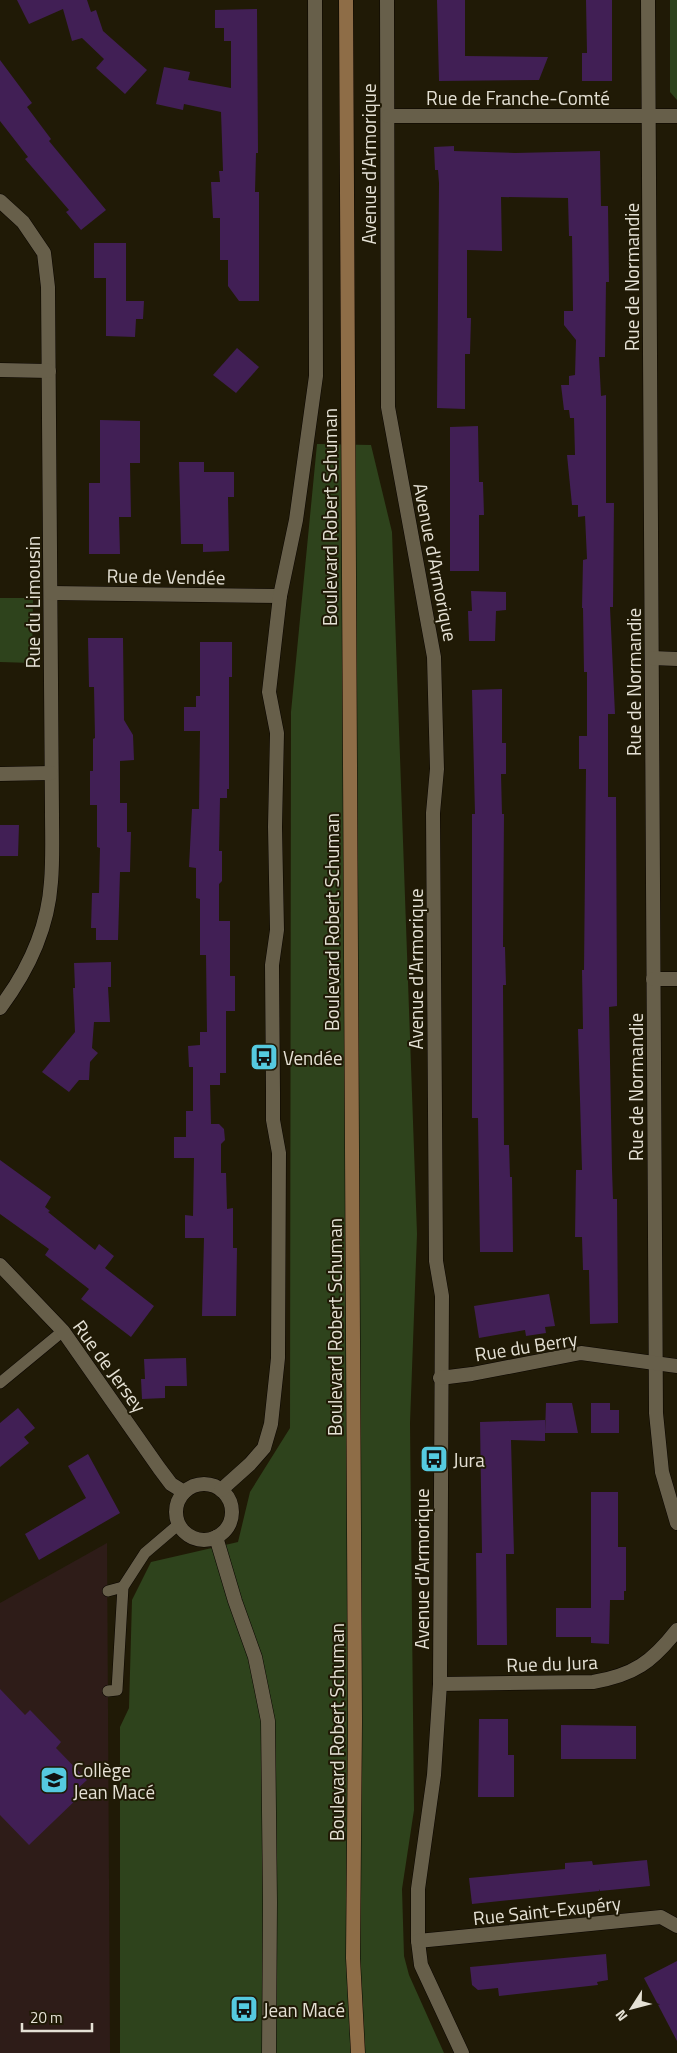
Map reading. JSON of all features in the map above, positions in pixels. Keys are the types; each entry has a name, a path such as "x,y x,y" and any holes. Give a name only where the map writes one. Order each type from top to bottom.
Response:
{"main road":[{"name":"Boulevard Robert Schuman","path":"346,0 355,1712 354,1958 358,2053"}],"street":[{"path":"221,1490 250,1464 264,1448 271,1424 278,1358 279,1153 273,1120 272,965 277,930 275,827 277,732 269,692 280,596 296,520 316,376 314,0"},
{"name":"Avenue d'Armorique","path":"387,0 388,407 434,657 437,769 433,813 436,1261 442,1296 440,1378 440,1684 434,1776 418,1889 418,1941"},
{"name":"Rue de Normandie","path":"648,0 656,1363"},
{"name":"Rue de Franche-Comté","path":"388,116 677,116"},
{"name":"Rue du Limousin","path":"0,201 23,222 44,253 48,287 51,593 51,883 44,919 33,951 19,980 0,1008"},
{"path":"0,370 49,371"},
{"name":"Rue de Vendée","path":"51,593 280,596"},
{"path":"652,658 677,659"},
{"path":"0,774 51,773"},
{"path":"653,978 677,979"},
{"name":"Rue de Jersey","path":"0,1265 63,1332 171,1484 184,1492"},
{"name":"Rue du Berry","path":"440,1378 581,1353 677,1366"},
{"path":"656,1363 657,1442 662,1472 677,1522"},
{"path":"198,1484 214,1486 221,1490 228,1497 232,1515 229,1524 216,1537 208,1539 191,1536 179,1524 176,1507 184,1492 198,1484"},
{"path":"216,1537 235,1600 256,1657 268,1722 269,2053"},
{"name":"Rue du Jura","path":"440,1684 593,1682 617,1678 639,1668 661,1651 677,1630"},
{"name":"Rue Saint-Exupéry","path":"418,1941 661,1917 677,1926"},
{"path":"418,1941 421,1964 462,2053"}],"lane":[{"path":"0,1383 63,1332"},
{"path":"108,1692 117,1690 123,1588 145,1553 179,1524"},
{"path":"108,1591 123,1588"}],"shaded area":[{"name":"Collège Jean Macé","path":"107,1543 110,2053 0,2053 0,1603"}],"green space":[{"path":"670,0 677,0 677,100 670,92"},
{"path":"317,444 371,445 392,532 417,1234 410,1423 414,1810 402,1889 404,1956 409,1975 444,2053 120,2053 120,1727 129,1708 132,1600 151,1562 238,1542 250,1492 290,1428 291,712"},
{"path":"0,598 33,598 32,663 0,662"}],"building":[{"path":"17,0 87,0 91,12 96,10 103,31 147,70 125,94 96,68 104,59 82,38 72,41 63,9 29,24"},
{"path":"437,0 465,0 465,56 548,57 539,80 439,81"},
{"path":"586,0 612,0 612,81 582,81 582,53 587,53"},
{"path":"257,9 258,153 256,153 255,192 259,192 259,301 239,301 228,286 228,260 220,260 220,218 213,218 211,182 220,182 219,171 223,171 221,112 184,104 183,110 156,104 164,67 190,72 188,80 231,88 231,41 224,41 224,28 215,28 215,10"},
{"path":"0,60 32,103 27,107 51,139 49,141 106,210 81,230 66,212 69,210 25,159 28,157 0,121"},
{"path":"454,146 454,151 515,153 600,151 601,206 608,206 609,282 606,282 605,357 599,357 601,396 606,395 606,503 614,503 613,607 610,607 615,714 608,714 608,797 616,797 617,1006 609,1007 613,1199 617,1199 618,1323 590,1324 589,1270 583,1270 582,1237 575,1237 576,1170 582,1170 578,1029 583,1029 582,970 584,970 586,769 579,769 579,736 587,736 587,672 584,672 582,608 583,560 587,559 585,516 578,517 578,505 572,505 567,455 575,455 574,418 570,418 569,410 564,410 561,385 569,385 569,376 575,375 576,340 564,325 564,311 573,311 572,236 569,236 568,198 501,197 502,251 467,250 467,318 471,318 470,354 465,354 465,409 437,408 439,183 438,170 435,170 434,147"},
{"path":"94,243 126,243 126,301 144,301 143,319 136,319 135,337 106,336 106,278 94,278"},
{"path":"237,348 259,367 236,393 213,375"},
{"path":"100,420 140,421 140,463 130,463 131,517 119,517 120,554 89,554 89,483 100,483"},
{"path":"478,426 479,482 483,482 484,515 479,515 479,571 450,571 450,427"},
{"path":"179,462 204,462 204,472 234,472 234,497 228,497 229,551 203,552 203,544 181,544"},
{"path":"471,591 506,592 506,610 496,611 495,641 469,641 468,611 472,611"},
{"path":"88,638 123,638 124,720 133,735 134,760 120,761 120,803 127,803 127,832 131,832 130,872 120,872 118,940 96,940 96,928 91,928 92,893 99,893 100,848 97,847 97,805 90,805 90,771 93,771 93,739 95,738 94,687 89,687"},
{"path":"200,642 232,642 232,677 229,677 229,789 227,789 227,798 220,798 219,851 222,851 222,881 219,884 219,921 230,921 230,976 235,976 235,1011 226,1011 226,1073 220,1073 220,1085 210,1085 211,1124 219,1124 224,1129 225,1140 221,1144 221,1173 226,1173 227,1209 233,1208 233,1248 237,1248 236,1316 202,1316 204,1238 185,1238 185,1215 193,1216 194,1158 174,1158 174,1137 186,1137 186,1111 193,1111 193,1067 189,1067 188,1046 200,1045 200,1032 207,1032 206,955 200,955 200,899 196,898 196,868 189,867 192,809 199,809 200,731 184,731 184,707 196,707 196,696 200,696"},
{"path":"502,689 502,743 506,743 506,774 501,774 502,814 504,814 503,947 505,947 506,985 503,985 504,1145 509,1145 510,1177 512,1177 513,1252 480,1252 478,1118 472,1118 472,814 475,814 472,690"},
{"path":"0,825 19,825 18,856 0,856"},
{"path":"111,962 111,987 108,987 110,1022 94,1022 92,1048 98,1053 90,1062 89,1080 79,1080 69,1092 42,1072 75,1032 74,963"},
{"path":"0,1160 51,1197 45,1207 50,1211 48,1212 95,1250 99,1244 114,1256 105,1268 154,1306 131,1337 81,1299 89,1289 45,1255 49,1249 0,1214"},
{"path":"549,1294 555,1326 545,1327 546,1333 526,1336 525,1330 479,1338 474,1306"},
{"path":"186,1358 187,1386 165,1386 165,1398 142,1399 141,1379 145,1379 144,1359"},
{"path":"546,1403 572,1403 578,1433 545,1433"},
{"path":"591,1403 610,1403 610,1410 619,1410 619,1433 591,1433"},
{"path":"18,1408 35,1428 24,1437 29,1443 0,1467 0,1423"},
{"path":"545,1420 545,1441 511,1440 514,1554 506,1554 507,1645 477,1645 476,1553 482,1553 480,1422"},
{"path":"88,1454 120,1513 39,1560 25,1534 86,1498 68,1466"},
{"path":"591,1492 618,1492 618,1547 626,1547 626,1591 624,1591 624,1600 610,1600 609,1644 591,1643 591,1637 556,1637 556,1608 591,1608"},
{"path":"0,1689 25,1715 30,1710 61,1742 56,1748 87,1780 76,1790 81,1795 29,1845 0,1815"},
{"path":"479,1719 508,1719 508,1755 514,1755 514,1797 478,1797"},
{"path":"561,1725 636,1726 636,1759 561,1759"},
{"path":"647,1860 650,1886 600,1891 599,1889 599,1891 472,1904 469,1878 565,1869 565,1863 592,1861 593,1865"},
{"path":"606,1954 608,1980 597,1982 598,1985 499,1996 498,1988 478,1990 472,1985 470,1967"},
{"path":"677,1961 677,2041 644,1978"}],"place":[{"name":"Vendée","path":"264,1057"},
{"name":"Jura","path":"434,1459"},
{"name":"Collège Jean Macé","path":"54,1780"},
{"name":"Jean Macé","path":"244,2009"}]}
